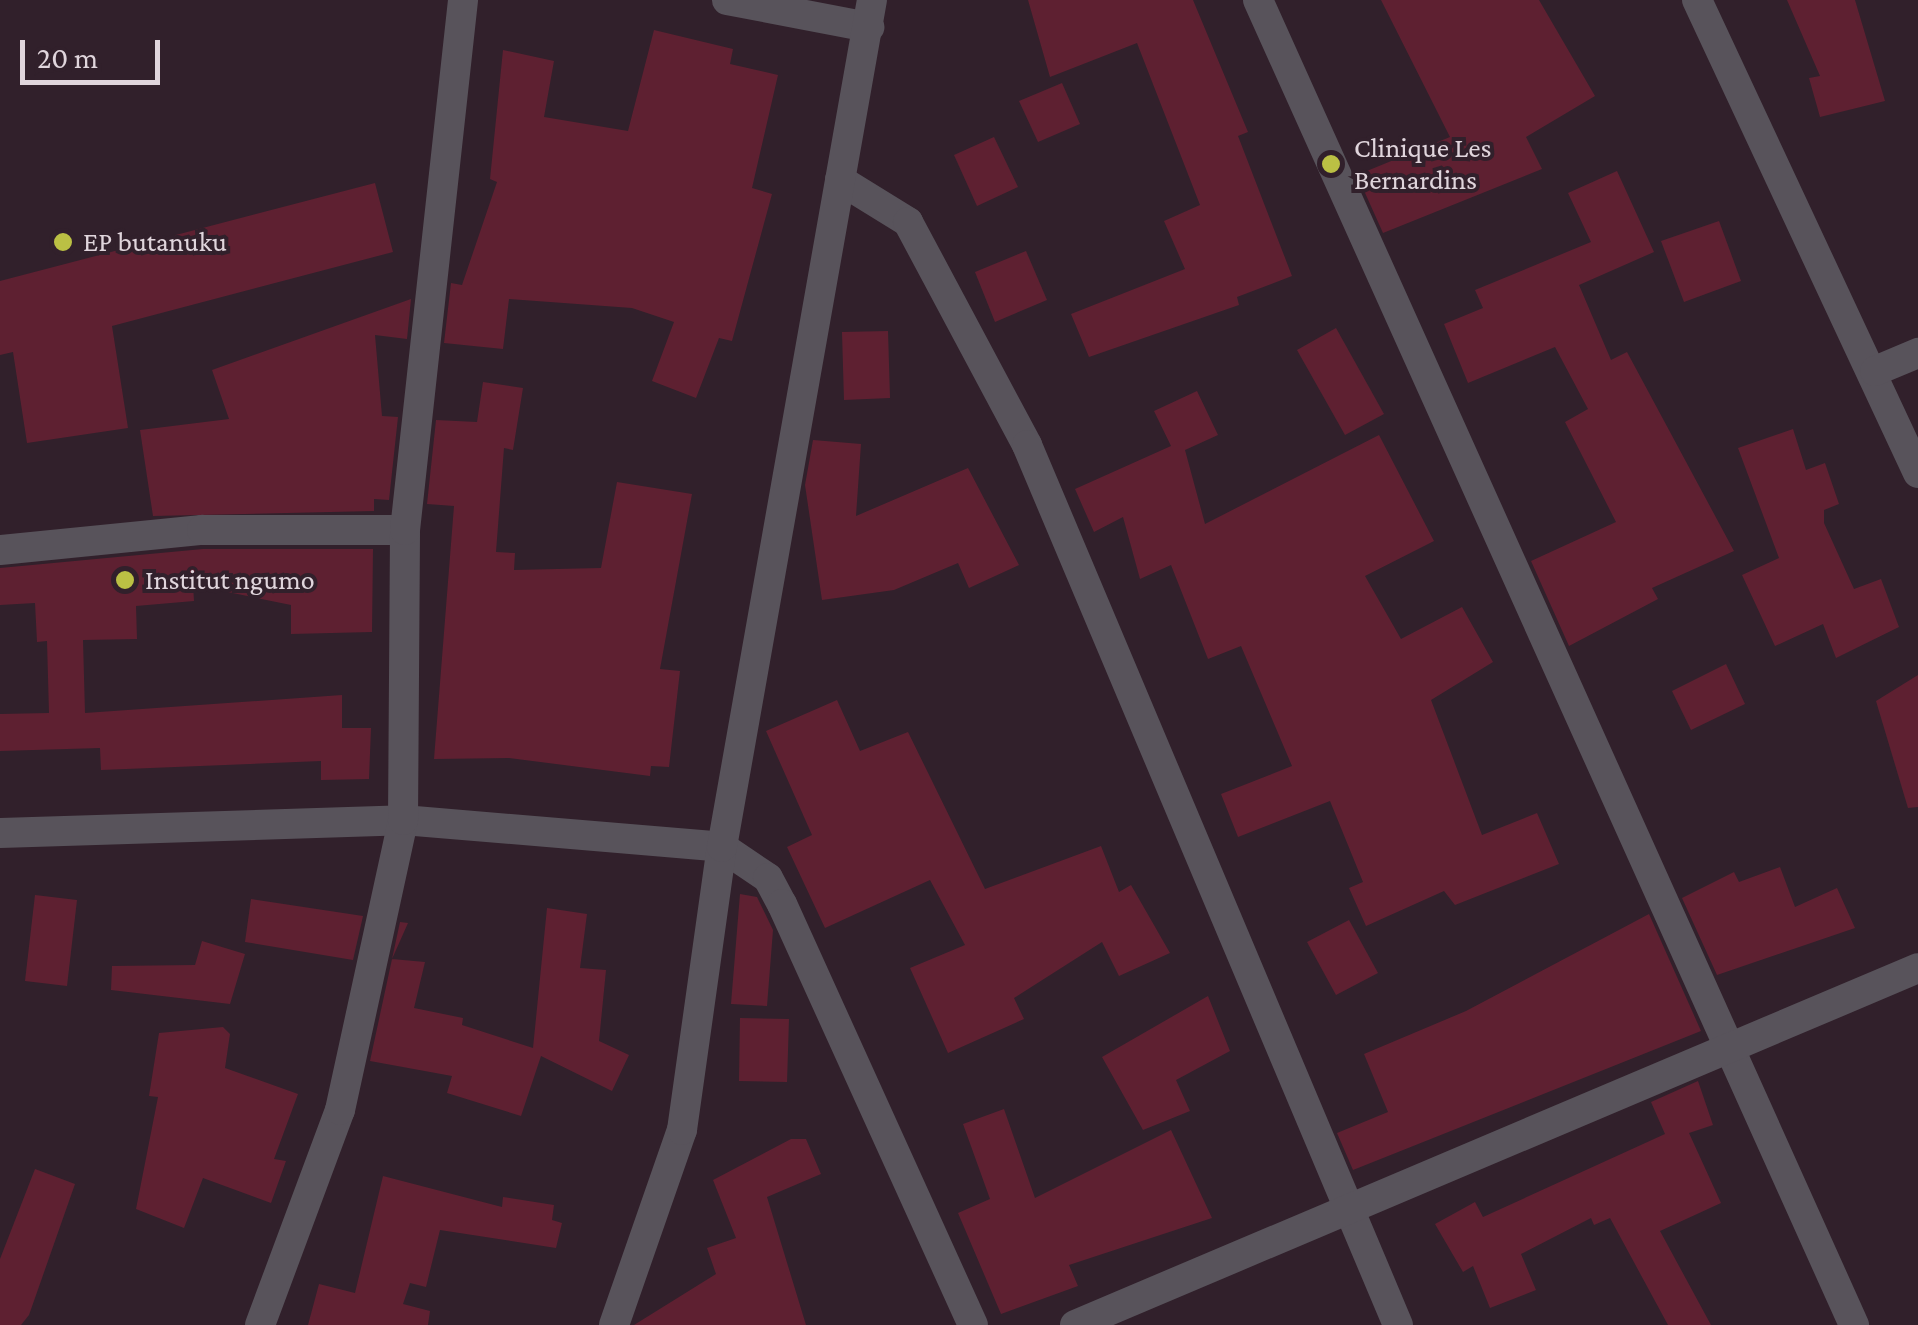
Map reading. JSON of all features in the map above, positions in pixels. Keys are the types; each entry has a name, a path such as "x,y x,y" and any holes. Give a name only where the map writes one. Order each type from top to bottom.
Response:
{"street":[{"path":"260,1325 340,1110 403,820 405,530 463,0"},
{"path":"614,1325 682,1130 722,847 871,13 727,0"},
{"path":"1258,0 1854,1325"},
{"path":"1697,0 1875,372 1918,473"},
{"path":"840,180 908,222 1027,445 1347,1212 1398,1325"},
{"path":"1875,372 1918,353"},
{"path":"0,550 202,530 405,530"},
{"path":"0,833 403,820 722,847 768,878 782,904 973,1325"},
{"path":"1075,1325 1918,968"}],"building":[{"path":"1028,0 1193,0 1248,132 1238,136 1292,276 1237,297 1239,305 1089,357 1071,314 1185,269 1164,221 1200,205 1137,43 1050,77"},
{"path":"1381,0 1539,0 1595,96 1526,137 1542,169 1383,233 1357,175 1450,137"},
{"path":"1787,0 1855,0 1885,101 1820,117 1809,78 1820,76"},
{"path":"654,30 733,49 730,64 778,75 752,188 772,194 732,341 719,338 696,398 652,381 674,322 632,308 509,299 503,349 444,343 451,283 462,285 497,182 490,179 503,50 554,61 544,117 628,131"},
{"path":"1062,83 1080,124 1038,142 1019,101"},
{"path":"994,137 1018,187 977,206 954,155"},
{"path":"1617,171 1654,252 1579,285 1611,360 1627,352 1734,551 1652,588 1658,599 1569,646 1531,561 1616,522 1565,422 1588,409 1555,347 1468,383 1444,324 1483,308 1475,290 1591,242 1568,193"},
{"path":"375,183 393,252 112,326 128,428 27,443 13,352 0,355 0,281"},
{"path":"1719,221 1741,281 1684,302 1661,241"},
{"path":"1026,251 1047,300 995,322 975,272"},
{"path":"411,299 407,339 375,335 382,416 398,417 389,500 374,499 374,511 153,516 140,430 229,419 212,370"},
{"path":"1336,328 1384,414 1345,435 1297,350"},
{"path":"888,331 890,398 844,400 842,332"},
{"path":"483,382 523,388 513,450 504,448 496,552 515,553 514,570 601,568 617,482 692,494 660,669 680,671 669,767 651,766 650,776 509,758 434,759 454,506 427,504 436,420 477,422"},
{"path":"1197,391 1218,435 1185,450 1205,524 1379,435 1434,541 1365,576 1401,639 1462,607 1493,662 1431,700 1482,835 1537,813 1559,864 1455,905 1444,891 1366,926 1349,888 1363,882 1330,801 1238,837 1221,794 1292,766 1241,646 1208,659 1171,565 1140,579 1123,517 1094,532 1075,489 1171,446 1154,411"},
{"path":"1793,429 1806,470 1825,463 1839,504 1824,510 1824,523 1854,589 1881,579 1899,627 1836,658 1823,624 1775,646 1742,575 1779,558 1738,448"},
{"path":"813,440 861,444 856,516 968,468 1019,565 969,588 958,563 894,590 822,600 805,485"},
{"path":"203,549 373,549 372,632 291,634 291,605 193,585 194,601 136,606 137,639 83,640 85,713 342,695 342,728 371,728 369,779 321,780 321,761 101,770 100,748 0,751 0,714 49,713 47,641 37,642 35,603 0,605 0,568"},
{"path":"1726,664 1745,704 1691,730 1672,691"},
{"path":"1918,675 1918,807 1908,808 1876,701"},
{"path":"837,700 860,751 908,732 985,889 1101,846 1119,892 1131,885 1170,953 1119,976 1102,942 1014,998 1024,1019 948,1053 910,968 965,945 930,880 825,928 787,847 812,835 766,731"},
{"path":"1780,867 1795,907 1837,888 1855,928 1717,975 1682,898 1734,872 1739,882"},
{"path":"740,894 757,897 773,930 767,1006 731,1004"},
{"path":"35,895 77,900 67,986 25,981"},
{"path":"251,899 363,916 353,960 245,942"},
{"path":"547,908 587,914 580,968 606,970 599,1041 629,1055 612,1091 541,1056 521,1116 447,1093 452,1076 370,1061 392,959 425,962 414,1008 463,1018 462,1025 533,1048"},
{"path":"1649,914 1701,1031 1353,1170 1337,1133 1388,1112 1364,1054 1466,1011"},
{"path":"1349,920 1378,973 1336,995 1307,942"},
{"path":"400,922 408,923 392,959"},
{"path":"202,941 245,954 230,1004 111,990 112,966 195,965"},
{"path":"1208,996 1230,1051 1176,1080 1190,1111 1143,1130 1102,1057"},
{"path":"740,1018 789,1019 787,1082 739,1081"},
{"path":"223,1027 230,1034 225,1068 298,1094 274,1159 286,1161 271,1203 203,1178 184,1228 136,1209 158,1097 149,1096 159,1033"},
{"path":"1698,1081 1713,1125 1689,1133 1721,1203 1660,1231 1711,1325 1668,1325 1610,1218 1594,1225 1591,1218 1521,1254 1536,1290 1490,1308 1473,1266 1463,1272 1435,1224 1475,1202 1483,1217 1665,1134 1651,1102"},
{"path":"1004,1109 1035,1198 1171,1130 1212,1218 1069,1265 1078,1286 1001,1314 958,1213 990,1199 963,1124"},
{"path":"791,1139 806,1139 821,1174 767,1197 806,1325 634,1325 716,1274 707,1248 736,1238 713,1180"},
{"path":"35,1169 75,1184 29,1315 21,1325 0,1325 0,1259"},
{"path":"383,1176 502,1207 503,1197 554,1205 552,1220 562,1223 556,1248 440,1230 426,1287 410,1283 403,1304 430,1311 428,1325 308,1325 319,1284 355,1293"}],"place":[{"name":"Clinique Les Bernardins","path":"1331,164"},
{"name":"EP butanuku","path":"63,242"},
{"name":"Institut ngumo","path":"125,580"}]}
